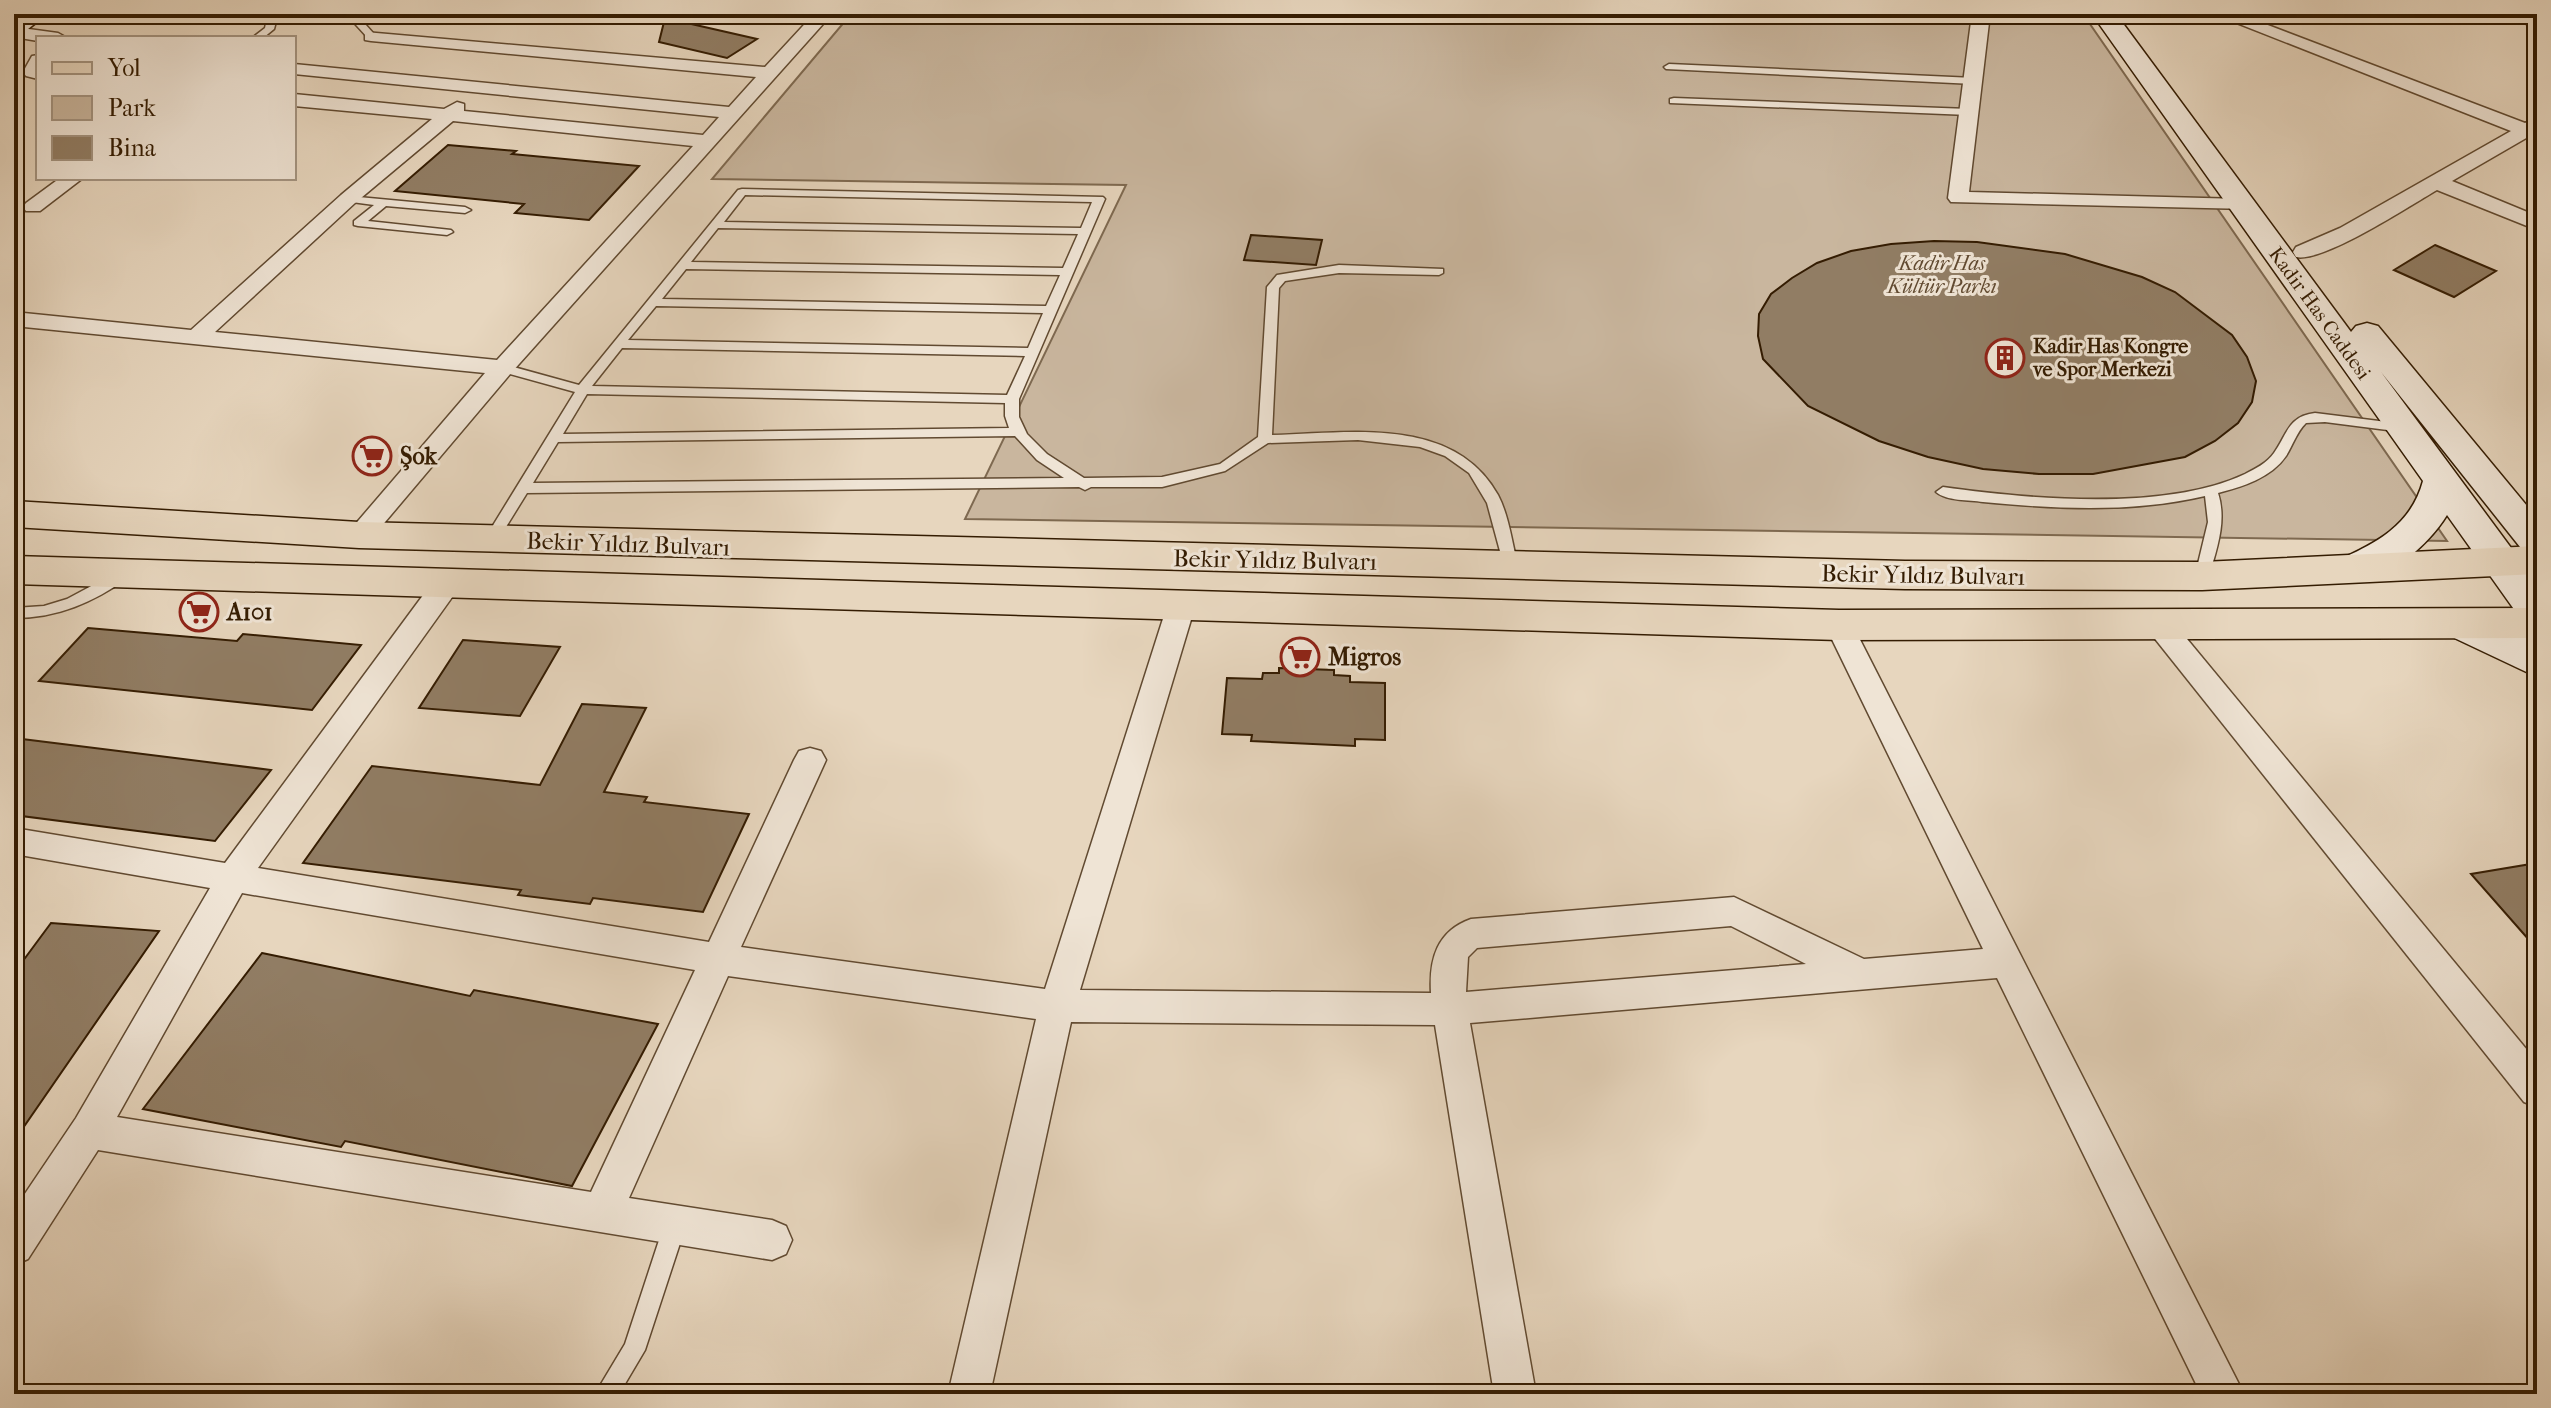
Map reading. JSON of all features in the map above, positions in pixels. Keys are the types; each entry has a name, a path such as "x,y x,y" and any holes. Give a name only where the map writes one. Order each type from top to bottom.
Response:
{"main road":[{"name":"Bekir Yıldız Bulvarı","path":"14,514 491,540 1889,575 2202,576 2519,561"},
{"name":"Bekir Yıldız Bulvarı","path":"14,570 1839,625 2537,623"}],"street":[{"path":"14,30 35,14"},
{"path":"359,535 503,368 823,14"},
{"path":"1981,14 1958,198 2242,205"},
{"name":"Kadir Has Caddesi","path":"2104,14 2441,480 2519,561 2537,612"},
{"name":"Kadir Has Caddesi","path":"2125,14 2304,252 2537,543"},
{"path":"2223,14 2533,129"},
{"path":"2513,14 2537,22"},
{"path":"14,30 47,36"},
{"path":"371,36 768,73"},
{"path":"371,77 419,41"},
{"path":"569,97 612,58"},
{"path":"296,69 732,113"},
{"path":"194,339 348,199 480,87"},
{"path":"296,100 707,141"},
{"path":"2304,252 2348,233 2533,129"},
{"path":"33,207 70,180"},
{"path":"2436,182 2537,224"},
{"path":"14,319 503,368"},
{"path":"2462,450 2506,484 2537,501"},
{"path":"2348,571 2388,552 2419,529 2438,499 2441,480"},
{"path":"14,1245 89,1131 234,876 448,582"},
{"path":"969,1394 1056,1006 1182,603"},
{"path":"2158,623 2537,1090"},
{"path":"2460,624 2495,638 2537,662"},
{"path":"1839,625 2223,1394"},
{"path":"601,1214 810,760"},
{"path":"14,841 717,959 1056,1006 1450,1009 2009,962"},
{"path":"1515,1394 1450,1009 1449,956 1453,946 1471,934 1734,911 1863,975"},
{"path":"89,1131 772,1240"}],"lane":[{"path":"260,36 269,29 273,14"},
{"path":"351,14 371,36"},
{"path":"1669,67 1974,81"},
{"path":"1674,101 1969,112"},
{"path":"491,540 583,390 742,192 1099,199 1012,399 1012,416 1020,432 1047,461 1085,485"},
{"path":"348,199 465,210"},
{"path":"384,202 358,223 447,232"},
{"path":"715,225 1085,231"},
{"path":"683,265 1067,272"},
{"path":"1265,439 1273,287 1281,278 1339,269 1439,271"},
{"path":"653,302 1051,310"},
{"path":"619,344 1033,352"},
{"path":"503,368 583,390 1012,399"},
{"path":"1943,492 2041,502 2111,501 2210,490 2241,481 2275,460 2292,436 2296,423 2304,418 2322,417 2403,428"},
{"path":"554,438 1020,432"},
{"path":"523,488 1162,482 1207,473 1241,459 1265,439 1397,438 1430,443 1457,454 1476,470 1492,496 1511,566"},
{"path":"2202,576 2215,524 2216,504 2210,490"},
{"path":"14,613 43,612 76,603 125,573"},
{"path":"606,1394 634,1350 675,1225"}],"green space":[{"name":"Kadir Has Kültür Parkı","path":"851,14 2083,14 2447,541 965,519 1126,185 712,179"}],"building":[{"path":"665,18 757,39 727,58 659,42"},
{"path":"448,145 639,166 589,220 515,213 524,204 395,191"},
{"path":"1251,235 1322,240 1316,265 1244,260"},
{"name":"Kadir Has Kongre ve Spor Merkezi","path":"1934,241 1977,242 2065,254 2142,277 2175,292 2232,335 2247,357 2256,381 2252,402 2238,423 2215,441 2185,457 2093,474 2039,474 1983,469 1928,457 1879,441 1808,406 1763,359 1758,336 1759,314 1771,294 1792,278 1817,263 1851,251"},
{"path":"2435,245 2496,271 2454,297 2394,270"},
{"path":"88,628 237,641 243,634 361,645 312,710 39,681"},
{"path":"463,640 560,647 520,716 419,708"},
{"path":"1279,668 1334,670 1334,675 1350,676 1350,682 1385,683 1385,740 1355,739 1355,746 1251,741 1252,735 1222,734 1227,678 1262,679 1263,673 1279,673"},
{"path":"582,704 646,708 604,792 647,797 644,802 749,814 703,912 593,898 590,904 518,895 521,890 303,863 372,766 540,785"},
{"path":"14,738 271,770 215,841 14,815"},
{"path":"2537,863 2537,949 2471,874"},
{"path":"51,923 159,931 14,1141 14,973"},
{"path":"262,953 470,996 474,990 658,1024 572,1186 345,1141 341,1147 143,1109"}],"place":[{"name":"Kadir Has Kongre ve Spor Merkezi","path":"2005,358"},
{"name":"Şok","path":"372,456"},
{"name":"A101","path":"199,612"},
{"name":"Migros","path":"1300,657"}]}
